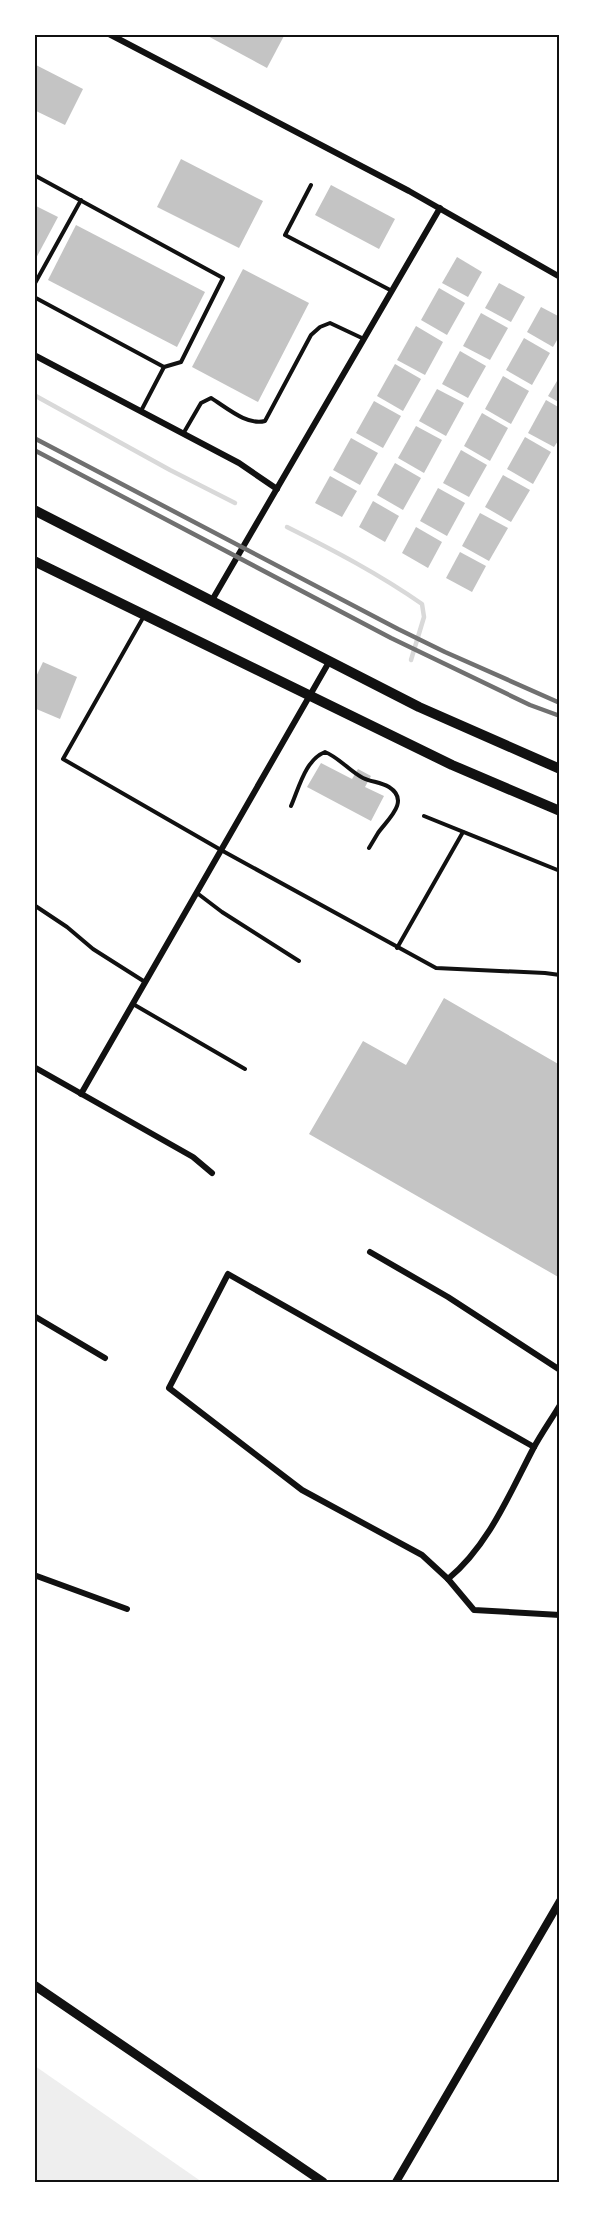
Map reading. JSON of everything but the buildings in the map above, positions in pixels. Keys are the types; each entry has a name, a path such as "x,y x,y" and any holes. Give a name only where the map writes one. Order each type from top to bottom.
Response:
{"main road":[{"path":"34,510 329,662 560,770"},
{"path":"34,561 452,765 560,811"},
{"path":"34,1984 323,2182"}],"street":[{"path":"108,34 440,208 560,277"},
{"path":"211,602 440,208"},
{"path":"34,355 239,463 277,489"},
{"path":"81,1094 329,662"},
{"path":"34,1067 193,1157 212,1173"},
{"path":"370,1252 448,1297 560,1370"},
{"path":"534,1447 228,1274 169,1388 302,1490 422,1555 448,1579 474,1610 560,1615"},
{"path":"34,1316 105,1358"},
{"path":"448,1579 465,1565 482,1542 534,1447 560,1406"},
{"path":"34,1575 127,1609"},
{"path":"396,2182 560,1900"}],"lane":[{"path":"34,175 222,278 181,362 164,367 34,297"},
{"path":"311,185 285,235 392,291"},
{"path":"34,285 81,200"},
{"path":"183,434 201,403 211,399 249,420 257,423 264,421 311,335 320,327 330,323 365,339"},
{"path":"141,412 164,367"},
{"path":"144,615 63,759 221,850 436,968 545,972 560,975"},
{"path":"291,806 312,762 318,755 325,752 334,756 363,778 386,785 396,795 397,811 380,831 369,849"},
{"path":"424,816 560,871"},
{"path":"397,948 463,832"},
{"path":"196,893 299,961"},
{"path":"34,905 68,927 93,949 145,982"},
{"path":"132,1004 245,1069"}],"shaded area":[{"path":"35,2066 202,2182 35,2182"}],"waterway":[{"path":"34,395 235,503"},
{"path":"287,527 356,563 422,604 424,617 411,660"}],"railway":[{"path":"34,438 398,629 560,703"},
{"path":"34,450 391,638 530,705 560,716"}]}
